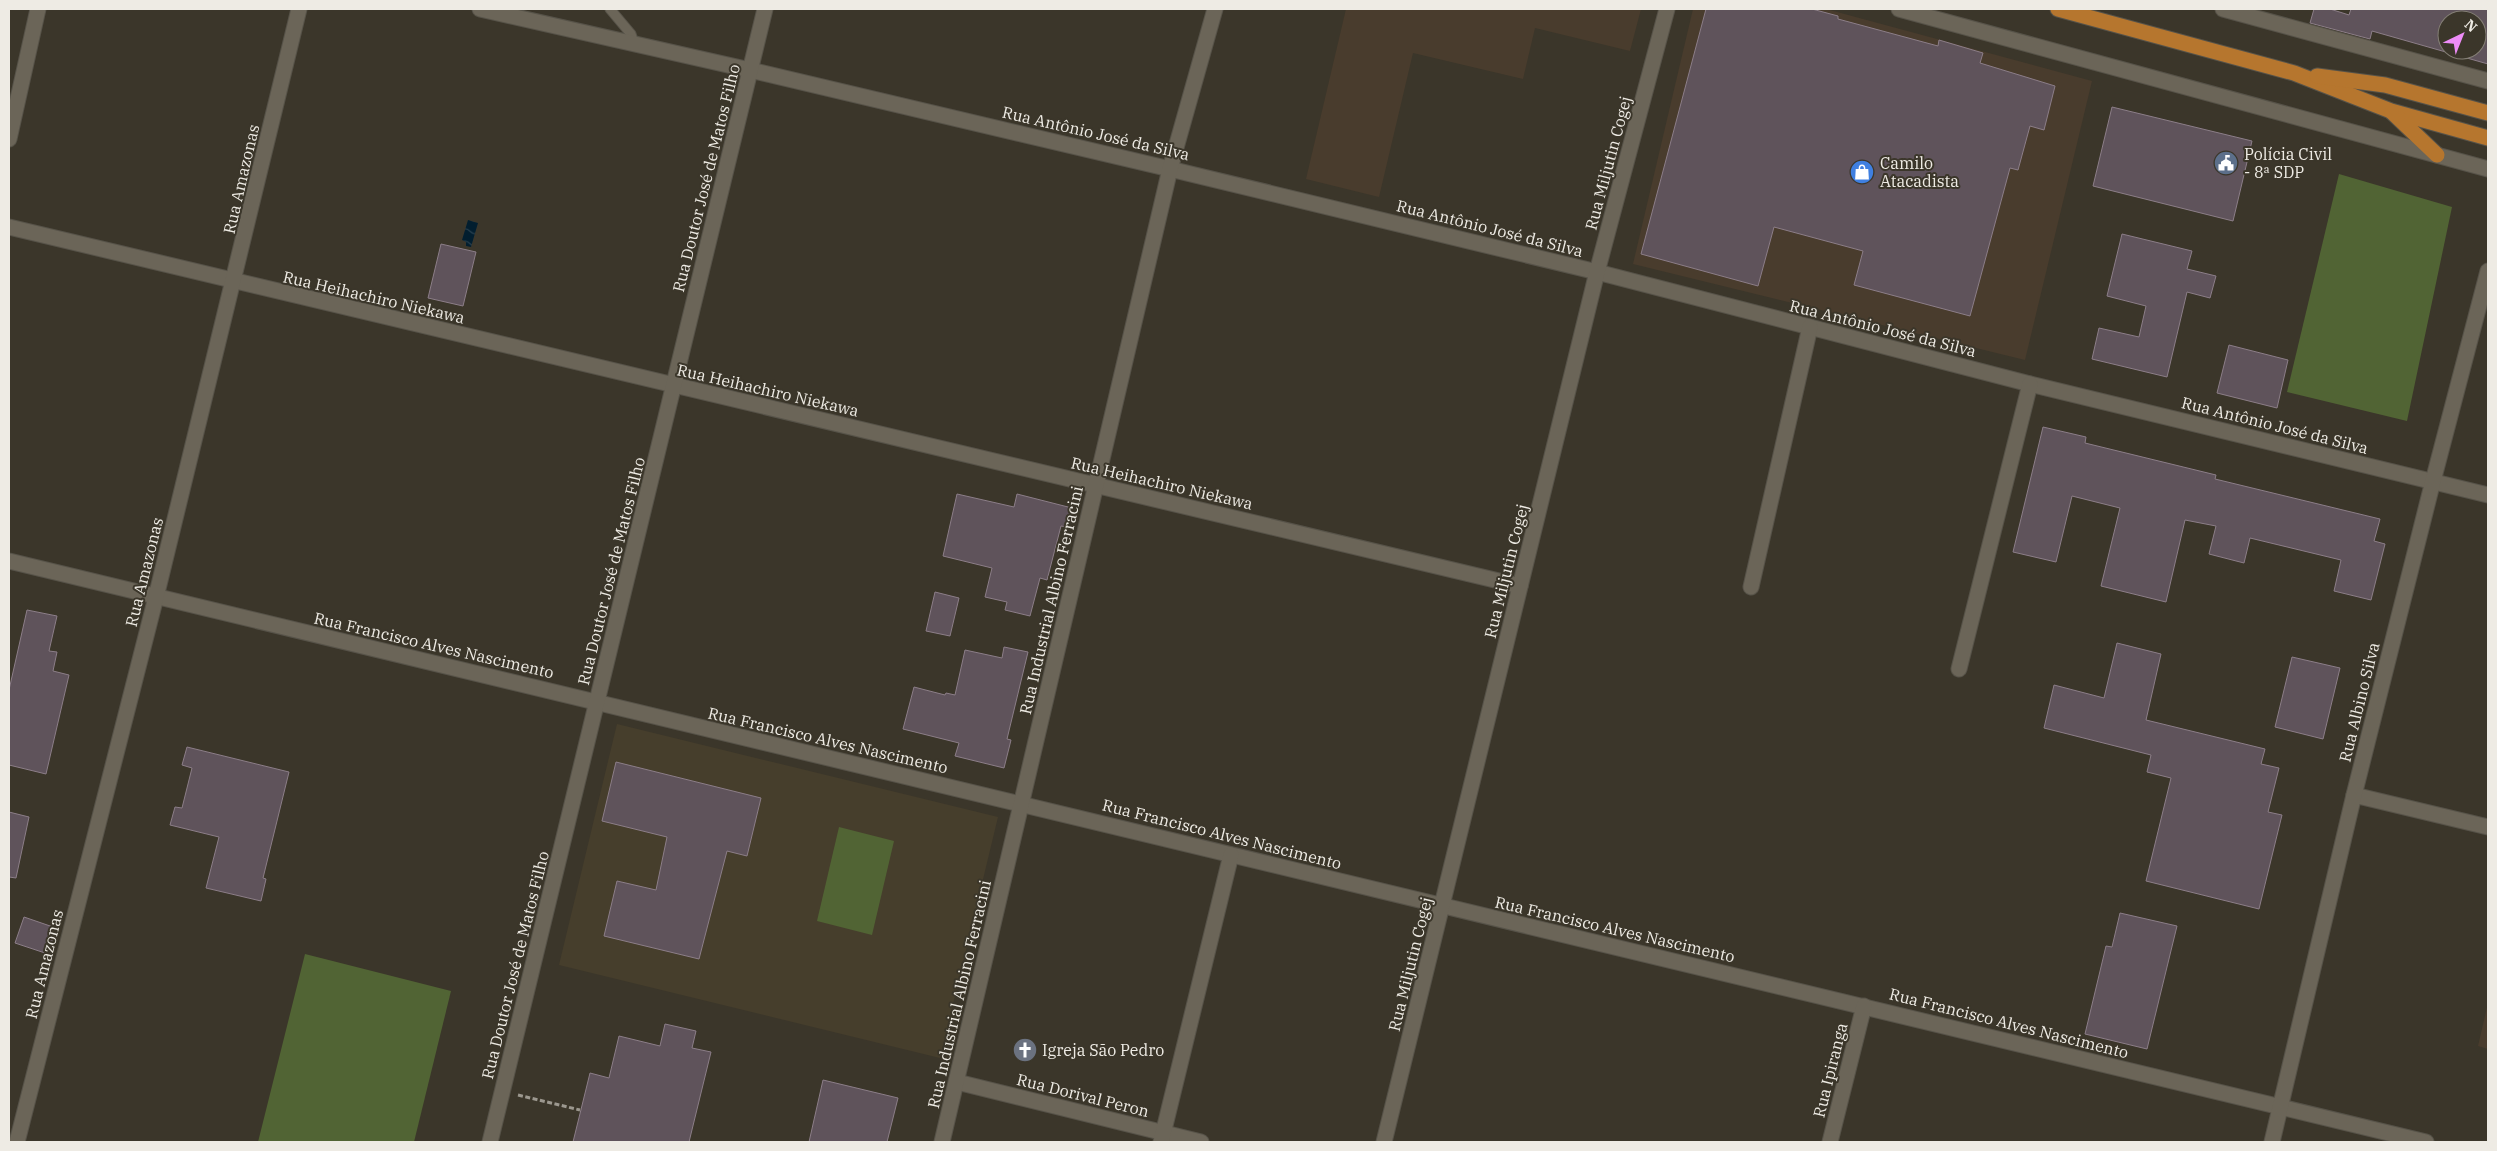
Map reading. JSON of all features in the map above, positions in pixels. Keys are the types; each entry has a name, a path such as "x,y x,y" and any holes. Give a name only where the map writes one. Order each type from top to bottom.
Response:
{"main road":[{"path":"2058,9 2294,73 2390,111 2488,138"},
{"path":"2294,73 2385,85 2488,113"},
{"path":"2390,111 2437,155"}],"street":[{"path":"9,139 38,9"},
{"name":"Rua Amazonas","path":"17,1142 156,597 299,9"},
{"name":"Rua Antônio José da Silva","path":"480,9 750,70 1597,272 2030,384 2488,495"},
{"name":"Rua Doutor José de Matos Filho","path":"490,1142 765,9"},
{"name":"Rua Industrial Albino Ferracini","path":"942,1142 1022,804 1094,486 1170,169 1214,9"},
{"name":"Rua Miljutin Cogej","path":"1384,1142 1597,272 1667,9"},
{"path":"1899,9 2488,169"},
{"path":"2224,9 2488,81"},
{"name":"Rua Heihachiro Niekawa","path":"9,227 234,282 1520,586"},
{"name":"Rua Albino Silva","path":"2272,1142 2354,796 2488,271"},
{"path":"1751,587 1810,327"},
{"path":"1960,669 2030,384"},
{"name":"Rua Francisco Alves Nascimento","path":"9,561 2426,1142"},
{"path":"2354,796 2488,827"},
{"path":"1162,1138 1231,855"},
{"name":"Rua Ipiranga","path":"1830,1142 1864,1006"},
{"name":"Rua Dorival Peron","path":"957,1082 1162,1138 1201,1142"}],"lane":[{"path":"610,9 631,34 634,44"}],"path":[{"path":"502,1092 580,1110"}],"shaded area":[{"path":"1346,9 1641,9 1630,51 1535,28 1523,79 1413,53 1379,197 1306,179"},
{"name":"Camilo Atacadista","path":"1693,9 1826,9 2092,81 2025,360 1633,264"},
{"path":"617,724 998,817 940,1058 559,965"},
{"path":"2488,1003 2488,1049 2478,1046"}],"green space":[{"path":"2339,174 2452,207 2407,421 2287,392"},
{"path":"839,827 894,841 872,935 817,921"},
{"path":"305,954 451,991 414,1142 258,1142"}],"water":[{"path":"468,220 478,223 471,247 466,246 466,242 462,240"}],"building":[{"name":"Camilo Atacadista","path":"1706,9 1812,9 1838,16 1838,19 1938,46 1939,40 1983,53 1980,63 2055,86 2044,130 2030,126 2018,170 2010,168 1970,316 1854,285 1863,251 1774,227 1758,286 1641,254"},
{"path":"2314,9 2330,9 2349,15 2351,9 2488,9 2488,64 2474,60 2487,60 2487,10 2437,10 2437,49 2372,31 2370,39 2310,23"},
{"name":"Polícia Civil - 8ª SDP","path":"2112,107 2252,141 2233,221 2093,186"},
{"path":"2122,234 2192,251 2187,269 2216,276 2210,298 2187,292 2167,377 2092,359 2099,328 2139,337 2146,306 2107,296"},
{"path":"441,244 476,252 463,306 428,298"},
{"path":"2229,345 2288,360 2277,408 2217,393"},
{"path":"2043,427 2086,437 2085,443 2216,475 2215,479 2380,519 2374,541 2385,544 2371,600 2334,591 2341,560 2250,538 2244,563 2209,554 2216,526 2185,520 2166,602 2101,586 2120,508 2072,496 2056,562 2013,552"},
{"path":"957,494 1014,507 1017,494 1072,508 1067,527 1061,526 1047,580 1040,578 1030,616 1005,610 1007,602 985,597 992,568 943,556"},
{"path":"935,592 959,598 950,636 926,631"},
{"path":"27,610 57,616 49,651 57,652 53,671 69,675 46,774 9,765 9,690"},
{"path":"2117,643 2161,654 2146,720 2265,749 2261,764 2279,768 2268,812 2282,815 2259,909 2146,881 2171,778 2147,772 2151,755 2044,728 2054,685 2104,698"},
{"path":"1004,647 1028,652 1007,739 1011,740 1004,768 955,756 959,743 903,729 914,687 945,695 946,693 955,695 965,650 1002,658"},
{"path":"2292,657 2340,668 2323,739 2275,727"},
{"path":"187,747 289,772 263,878 266,879 261,901 206,888 219,837 170,825 175,807 182,808 192,768 182,765"},
{"path":"616,762 761,798 747,856 727,851 699,959 604,936 617,881 656,890 667,837 602,821"},
{"path":"9,812 29,817 16,878 9,877"},
{"path":"2120,913 2177,926 2147,1049 2085,1034 2106,946 2112,947"},
{"path":"24,917 56,928 48,954 15,943"},
{"path":"665,1024 696,1031 692,1048 711,1052 689,1142 573,1142 590,1073 609,1078 619,1036 660,1046"},
{"path":"823,1080 898,1098 887,1142 809,1142"}],"place":[{"name":"Polícia Civil - 8ª SDP","path":"2226,163"},
{"name":"Camilo Atacadista","path":"1862,172"},
{"name":"Igreja São Pedro","path":"1025,1050"}]}
